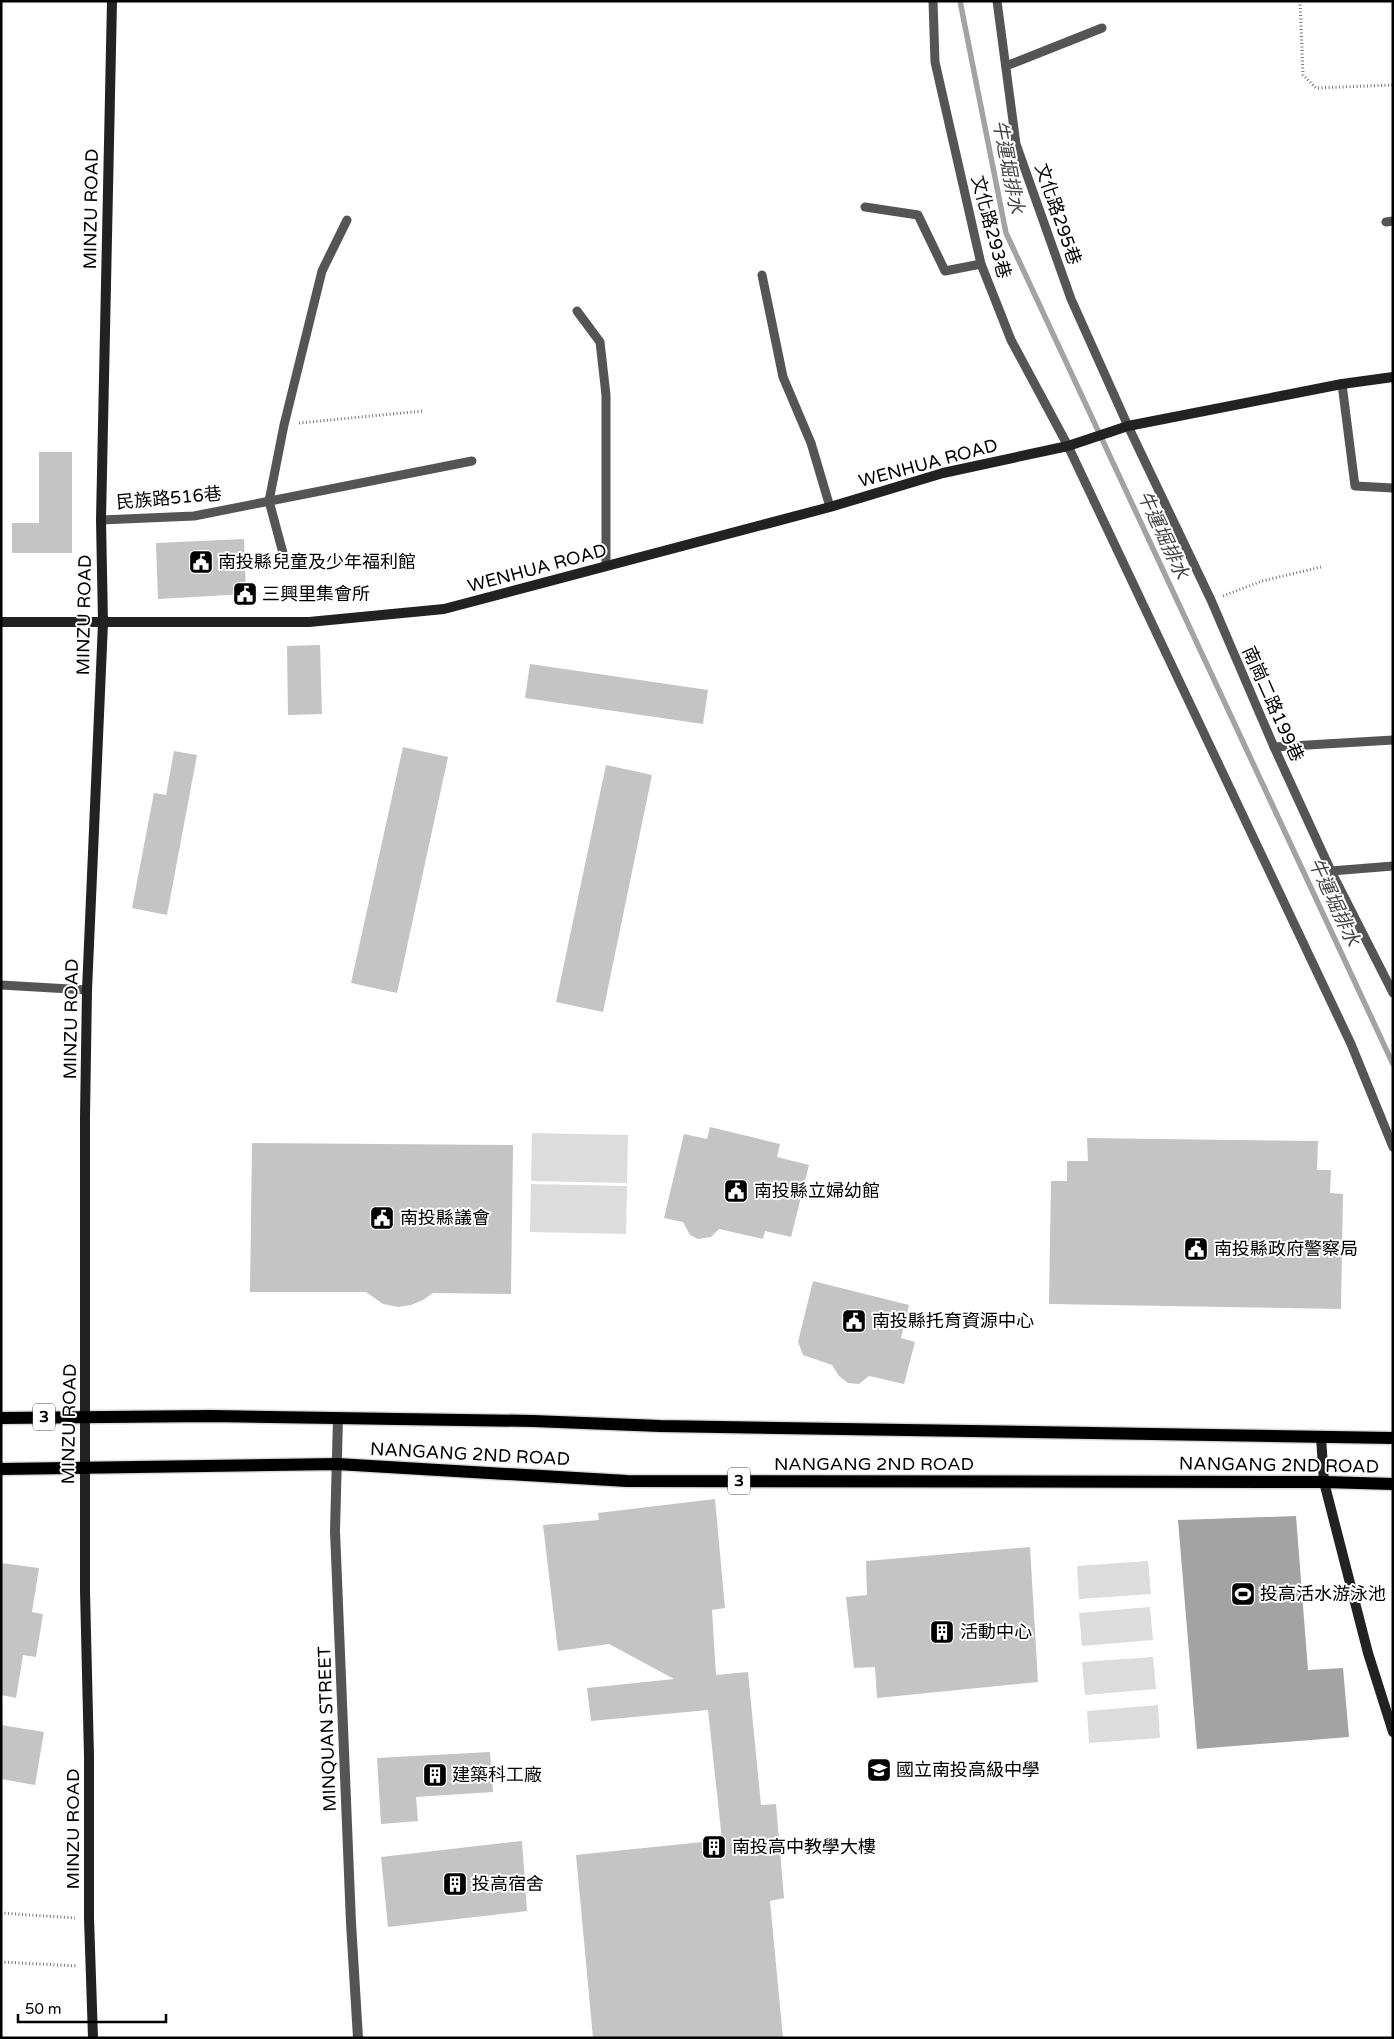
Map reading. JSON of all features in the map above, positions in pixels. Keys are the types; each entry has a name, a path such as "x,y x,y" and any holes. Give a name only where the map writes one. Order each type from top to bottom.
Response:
{"main road":[{"name":"MINZU ROAD","path":"93,2038 89,1918 89,1766 85,1620 85,1117 87,990 103,623 101,520 112,1"},
{"path":"1128,426 1342,384 1393,377"},
{"name":"WENHUA ROAD","path":"1,622 309,622 444,609 830,507 944,473 1068,446 1128,426"},
{"name":"3","path":"1,1418 86,1416"},
{"name":"NANGANG 2ND ROAD","path":"86,1416 533,1421 679,1427 1393,1438"},
{"path":"1320,1436 1324,1482 1368,1653 1393,1732"},
{"name":"NANGANG 2ND ROAD","path":"85,1468 337,1464 627,1481 1324,1482 1393,1484"},
{"name":"3","path":"1,1469 85,1468"}],"street":[{"name":"MINQUAN STREET","path":"338,1418 335,1531 351,1923 358,2038"}],"lane":[{"name":"文化路293巷","path":"933,1 935,62 981,264 1011,340 1068,446 1351,1044 1393,1147"},
{"name":"文化路295巷","path":"996,1 1016,144 1071,298 1128,426"},
{"path":"1006,66 1102,28"},
{"path":"865,207 918,215 945,271 981,264"},
{"path":"283,553 269,502 284,425 322,271 347,220"},
{"path":"762,275 783,377 811,443 830,507"},
{"path":"577,311 600,342 606,395 606,566"},
{"path":"1342,384 1355,486 1393,488"},
{"name":"南崗二路199巷","path":"1128,426 1211,600 1274,747 1331,871 1393,993"},
{"name":"民族路516巷","path":"101,520 194,516 472,461"},
{"path":"1274,747 1393,740"},
{"path":"1331,871 1393,866"},
{"path":"1,985 87,990"}],"path":[{"path":"1300,1 1304,76 1316,88 1393,85"},
{"path":"284,425 423,411"},
{"path":"1211,600 1262,581 1321,566"},
{"path":"1,1913 89,1918"},
{"path":"1,1962 90,1967"}],"shaded area":[{"path":"532,1133 628,1135 627,1183 531,1181"},
{"path":"531,1184 627,1186 626,1234 530,1232"},
{"name":"投高活水游泳池","path":"1296,1516 1308,1670 1343,1668 1349,1737 1197,1749 1178,1520"},
{"path":"1148,1561 1151,1594 1079,1599 1077,1566"},
{"path":"1150,1607 1153,1640 1082,1646 1079,1613"},
{"path":"1153,1657 1156,1689 1085,1695 1082,1662"},
{"path":"1158,1705 1160,1738 1089,1743 1087,1711"}],"building":[{"path":"39,452 72,452 72,553 12,553 12,523 39,523"},
{"name":"南投縣兒童及少年福利館","path":"244,539 246,594 158,599 156,543"},
{"path":"320,645 322,714 288,715 287,646"},
{"path":"530,664 708,690 703,724 525,698"},
{"path":"403,747 448,757 397,993 351,983"},
{"path":"174,751 197,755 167,915 132,908 154,793 166,795"},
{"path":"606,765 652,775 603,1012 556,1002"},
{"name":"南投縣立婦幼館","path":"710,1127 780,1144 777,1157 809,1165 791,1237 765,1231 763,1239 719,1229 711,1237 698,1239 690,1235 683,1222 664,1218 684,1134 707,1139"},
{"name":"南投縣政府警察局","path":"1087,1138 1318,1141 1317,1170 1331,1170 1330,1193 1343,1194 1341,1309 1049,1304 1051,1181 1067,1181 1067,1161 1088,1161"},
{"name":"南投縣議會","path":"252,1143 513,1145 511,1294 433,1293 411,1305 398,1307 383,1304 366,1292 250,1292"},
{"name":"南投縣托育資源中心","path":"813,1281 909,1305 901,1338 915,1342 904,1384 869,1376 859,1384 848,1383 839,1376 832,1365 803,1355 798,1342"},
{"name":"南投高中教學大樓","path":"715,1499 725,1608 712,1610 716,1675 748,1672 761,1805 776,1804 784,1898 770,1901 783,2038 593,2038 576,1855 722,1840 708,1710 591,1721 587,1688 674,1679 609,1644 558,1651 543,1525 599,1520 598,1513"},
{"name":"活動中心","path":"1030,1547 1038,1682 877,1698 875,1667 854,1668 846,1597 867,1595 866,1561"},
{"path":"1,1563 39,1568 32,1612 43,1614 36,1657 23,1655 16,1698 1,1695"},
{"path":"1,1725 44,1732 35,1785 1,1779"},
{"name":"建築科工廠","path":"490,1752 493,1792 416,1797 418,1821 381,1824 377,1758"},
{"name":"投高宿舍","path":"522,1841 527,1911 388,1927 381,1857"}],"waterway":[{"name":"牛運堀排水","path":"960,1 1006,233 1393,1064"}],"place":[{"name":"南投縣兒童及少年福利館","path":"201,562"},
{"name":"三興里集會所","path":"245,594"},
{"name":"南投縣立婦幼館","path":"736,1191"},
{"name":"南投縣議會","path":"382,1218"},
{"name":"南投縣政府警察局","path":"1196,1249"},
{"name":"南投縣托育資源中心","path":"854,1321"},
{"name":"投高活水游泳池","path":"1243,1594"},
{"name":"活動中心","path":"942,1632"},
{"name":"國立南投高級中學","path":"879,1770"},
{"name":"建築科工廠","path":"435,1775"},
{"name":"南投高中教學大樓","path":"714,1847"},
{"name":"投高宿舍","path":"455,1884"}]}
